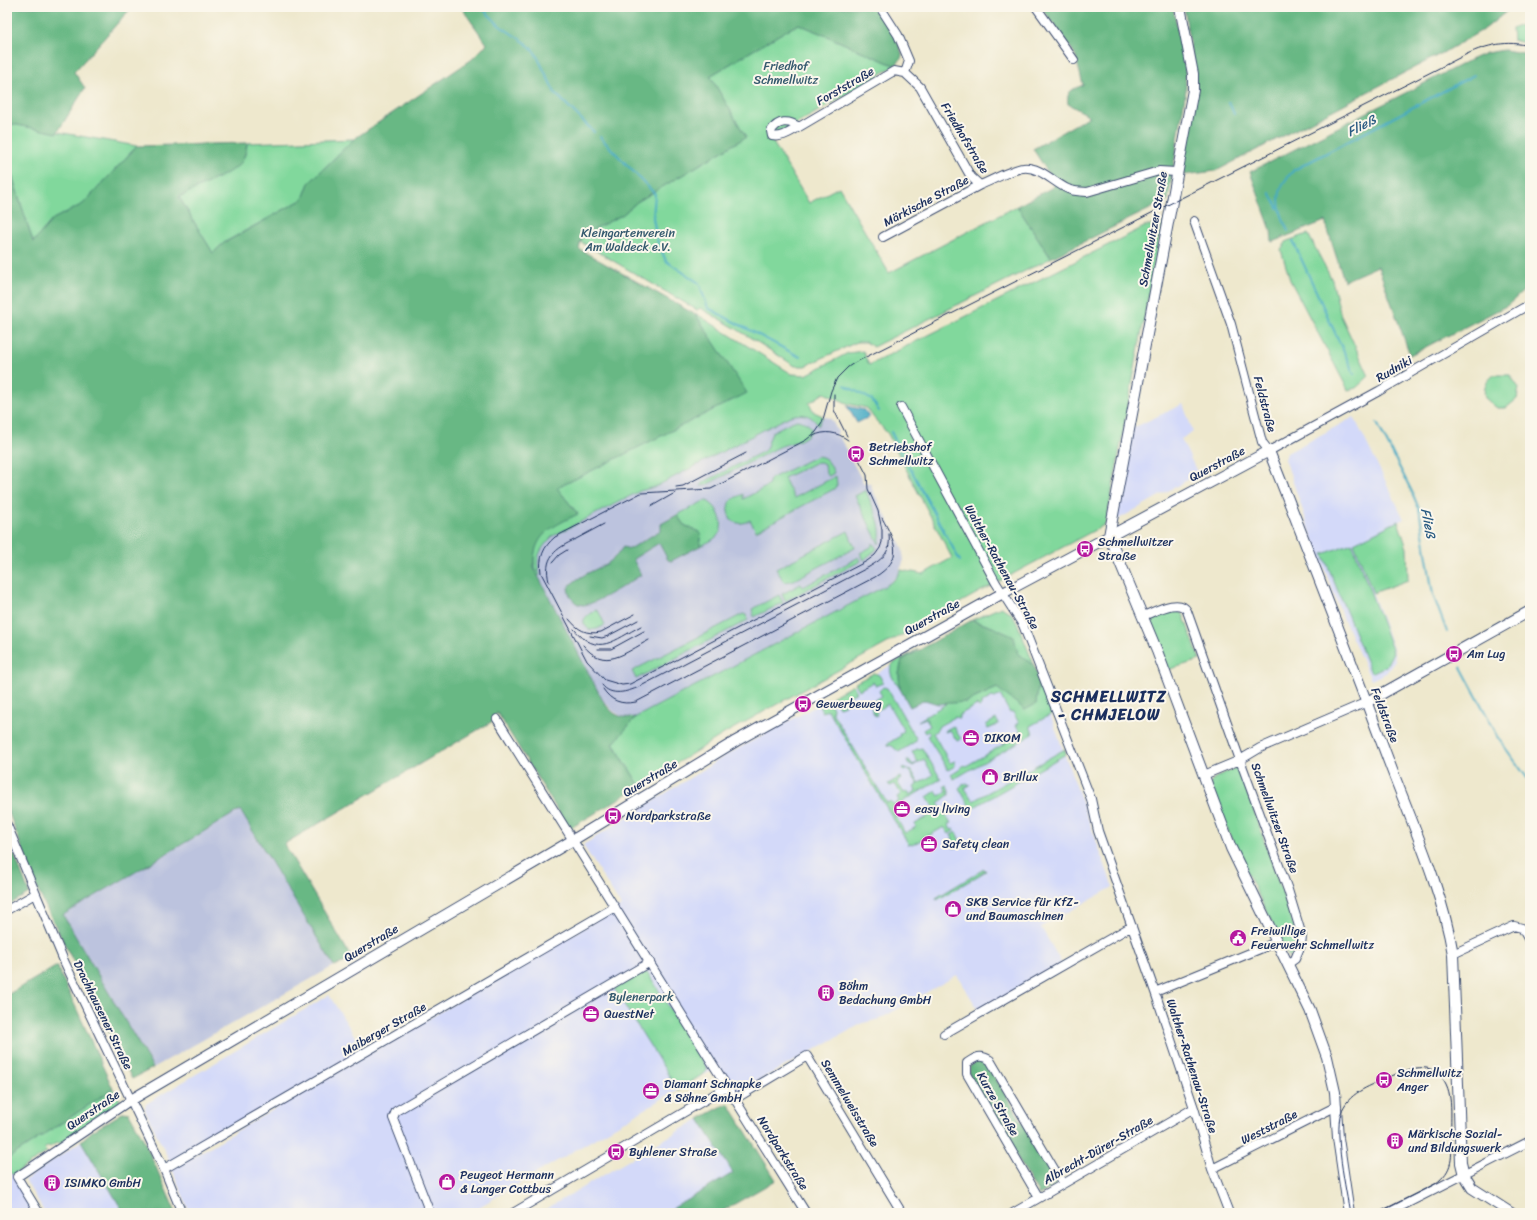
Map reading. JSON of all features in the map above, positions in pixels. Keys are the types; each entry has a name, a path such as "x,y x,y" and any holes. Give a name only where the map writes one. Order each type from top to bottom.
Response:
{"street":[{"path":"880,7 898,35 909,61 906,73"},
{"path":"1036,7 1074,60"},
{"name":"Schmellwitzer Straße","path":"1109,536 1176,183 1176,172 1193,90 1193,74 1180,7"},
{"name":"Forststraße","path":"799,127 894,71 906,73"},
{"name":"Friedhofstraße","path":"906,73 920,87 972,177 980,185 1024,167 1034,169 1068,189 1087,192 1159,171 1176,172"},
{"name":"Märkische Straße","path":"883,237 980,185"},
{"name":"Feldstraße","path":"1194,221 1231,324 1262,442 1269,451 1367,702 1433,879 1446,920 1453,954 1461,1163 1464,1175 1472,1188 1511,1213"},
{"name":"Rudniki","path":"1269,451 1379,391 1523,308 1530,307"},
{"name":"Walther-Rathenau-Straße","path":"901,407 996,583 1023,625 1091,799 1098,831 1155,992 1194,1108 1212,1169 1229,1213"},
{"name":"Querstraße","path":"39,1213 17,1177 131,1100 573,840 736,741 1003,593 1269,451"},
{"path":"1109,536 1143,616 1231,848 1288,964 1320,1034 1335,1092 1338,1138 1349,1213"},
{"name":"Schmellwitzer Straße","path":"1143,616 1173,605 1180,604 1185,607 1288,890 1302,936 1301,945 1295,959 1288,964"},
{"path":"1204,775 1240,760 1260,748 1367,702 1530,611"},
{"name":"Nordparkstraße","path":"497,719 806,1213"},
{"name":"Drachhausener Straße","path":"7,826 64,961 164,1169 182,1213"},
{"path":"7,910 35,894"},
{"name":"Maiberger Straße","path":"164,1169 615,907"},
{"path":"944,1034 1132,926"},
{"path":"1453,954 1514,926 1522,928 1530,942"},
{"path":"1155,992 1277,942"},
{"path":"430,1213 393,1118 396,1111 650,962"},
{"name":"Semmelweisstraße","path":"735,1099 807,1056 902,1213"},
{"name":"Kurze Straße","path":"1039,1198 967,1074 967,1063 979,1056 984,1056 990,1060 1063,1184"},
{"path":"513,1213 727,1087"},
{"name":"Weststraße","path":"1212,1169 1337,1106"},
{"name":"Albrecht-Dürer-Straße","path":"1013,1213 1194,1108"},
{"path":"1388,1213 1530,1141"}],"shaded area":[{"path":"809,402 814,413 831,419 838,432 836,436 840,438 864,484 871,484 872,489 902,547 904,560 898,575 887,585 636,717 624,718 613,711 602,699 534,568 543,535"},
{"path":"1183,404 1193,432 1181,439 1198,474 1117,520 1133,428"},
{"path":"1354,417 1404,519 1354,543 1394,651 1395,661 1386,673 1371,680 1344,620 1307,523 1285,459 1287,453"},
{"path":"1018,626 1113,887 1041,927 1062,964 979,1011 957,975 880,1019 863,1023 736,1093 719,1067 680,1088 469,1213 190,1213 172,1169 621,906 583,845 728,754 919,650"},
{"path":"240,810 334,966 153,1068 63,915"},
{"path":"329,995 364,1051 171,1164 145,1110 146,1104"},
{"path":"699,1119 733,1173 665,1213 539,1213"},
{"path":"81,1141 124,1213 45,1213 25,1180"},
{"path":"11,1173 35,1213 7,1213 7,1176"}],"green space":[{"path":"7,7 132,7 74,72 85,88 57,133 7,123"},
{"path":"461,7 876,7 898,43 902,56 896,65 891,64 799,24 787,30 710,76 746,137 637,202 622,215 582,235 579,249 696,315 747,393 557,488 578,514 552,528 540,539 536,547 534,568 602,699 612,712 624,717 636,717 613,744 640,786 569,829 497,712 493,721 284,844 353,960 334,966 240,810 63,915 153,1068 132,1079 39,893 7,808 7,159 33,242 53,219 83,204 137,146 247,143 243,159 235,168 179,197 213,253 224,243 303,199 309,183 354,139 471,60 487,44"},
{"path":"1041,7 1173,7 1185,64 1186,90 1168,200 1051,258 1017,206 1053,187 1057,181 1047,171 1033,149 1090,116 1068,104 1069,93 1083,85 1075,54"},
{"path":"1184,7 1512,7 1486,28 1450,49 1216,171 1184,175 1182,169 1197,93"},
{"path":"1530,21 1530,44 1513,40 1512,29"},
{"path":"799,24 896,65 771,139 809,203 839,187 889,273 1017,206 1051,258 873,347 866,342 857,342 805,366 795,366 735,328 700,308 697,310 581,242 582,235 622,215 637,202 746,137 710,76"},
{"path":"1504,50 1530,54 1530,285 1508,305 1410,355 1378,266 1344,281 1325,221 1272,242 1271,230 1250,172 1470,60 1486,53"},
{"path":"7,123 137,146 83,204 53,219 33,242 7,159"},
{"path":"354,139 309,183 303,199 225,242 213,253 179,197 228,172 246,154 247,143"},
{"path":"1162,222 1106,524 983,590 727,732 640,786 613,743 636,717 887,585 895,579 901,570 923,574 952,558 888,434 867,408 849,404 824,393 809,403 814,412 823,416 818,426 813,419 807,415 790,416 655,487 640,491 553,536 542,549 538,558 538,569 540,575 538,576 534,563 534,557 540,538 553,526 578,514 557,488 746,393 695,313 792,374 806,375 848,353 863,351 869,365 1144,227"},
{"path":"1308,234 1332,280 1341,316 1369,376 1356,388 1348,390 1290,280 1281,250 1287,241"},
{"path":"1494,375 1510,375 1519,388 1517,399 1506,408 1497,408 1485,398 1485,385"},
{"path":"797,420 806,423 812,430 801,440 777,448 706,485 701,486 702,483 764,451 772,432"},
{"path":"817,456 826,459 834,473 829,476 826,474 825,465 817,462 784,478 794,498 836,476 837,485 834,489 756,531 750,520 740,523 735,522 730,518 728,508 733,499 743,494 743,499 768,486 770,479"},
{"path":"866,490 879,522 879,544 855,496"},
{"path":"704,501 709,502 716,509 720,517 721,531 710,541 700,546 700,532 684,525 677,515"},
{"path":"677,515 684,525 700,532 700,546 671,561 668,560 659,543 633,559 641,575 595,602 580,605 572,600 568,588 576,580 608,563 623,547 630,549 661,530 661,524"},
{"path":"1398,521 1407,548 1408,580 1373,593 1354,543"},
{"path":"848,531 855,548 792,581 785,582 776,569"},
{"path":"873,543 877,549 864,560 860,553 871,547"},
{"path":"1352,543 1393,652 1386,666 1371,673 1323,554"},
{"path":"859,557 861,561 785,601 782,594 801,584 803,587"},
{"path":"779,595 783,603 754,617 752,609"},
{"path":"1001,607 1011,613 1018,625 1034,665 1018,654 995,628 972,620"},
{"path":"596,610 599,612 605,625 597,629 590,630 584,624 584,621 589,614"},
{"path":"1174,610 1183,614 1200,660 1167,670 1150,622 1151,618"},
{"path":"743,614 746,615 748,620 636,679 632,671"},
{"path":"972,620 995,628 1014,637 1018,654 1034,665 1039,679 1036,704 1025,710 997,688 966,702 938,704 925,700 910,707 900,689 899,674 902,660"},
{"path":"918,649 902,660 899,674 900,689 890,671 892,664"},
{"path":"874,673 879,675 884,683 876,686 873,682 859,690 855,683"},
{"path":"1039,679 1052,714 1030,726 1033,734 954,779 951,775 964,765 966,766 1006,743 1004,742 1010,739 1013,740 1022,735 1016,725 1019,723 1013,712 1010,713 1000,695 995,698 992,697 981,703 981,706 979,707 977,705 959,715 959,718 955,717 939,726 933,733 950,763 955,761 955,766 948,770 927,736 930,734 928,731 925,733 923,730 930,726 926,718 918,721 949,702 966,702 997,688 1036,704"},
{"path":"853,685 857,692 842,700 845,705 839,707 833,696"},
{"path":"883,687 887,688 916,738 916,741 899,752 892,746 887,745 900,736 899,734 904,731 888,704 876,711 877,715 875,716 871,709 870,703 882,696 879,691"},
{"path":"827,699 833,708 832,712 887,803 891,801 894,805 899,801 897,797 901,794 895,784 890,786 888,784 900,777 901,779 897,782 904,793 908,791 910,795 916,791 914,787 918,784 908,769 904,771 902,768 903,767 911,770 919,783 933,775 924,759 913,766 908,763 907,760 909,760 913,765 918,762 912,752 917,749 922,748 941,779 902,802 903,805 893,812 905,833 916,827 915,824 936,812 927,797 936,791 939,796 947,791 944,786 947,785 949,795 938,803 951,823 948,824 951,829 954,828 955,830 949,834 944,827 912,845 909,845 828,710 822,712 818,704"},
{"path":"996,719 999,724 988,729 986,725"},
{"path":"953,726 961,739 957,741 950,730 945,732"},
{"path":"1065,749 1066,754 971,809 959,788 962,785 970,785 965,788 973,801"},
{"path":"1234,768 1238,768 1240,771 1297,935 1299,944 1296,953 1289,957 1234,846 1210,784 1213,779"},
{"path":"956,832 961,843 960,846 954,848 949,841 953,839 951,835"},
{"path":"7,836 29,893 7,906"},
{"path":"984,869 986,871 937,900 936,898"},
{"path":"57,966 113,1089 7,1159 7,995"},
{"name":"Bylenerpark","path":"642,972 648,973 706,1067 707,1071 705,1073 678,1090 613,987"},
{"path":"979,1060 987,1064 1059,1183 1039,1195 969,1075 970,1066"},
{"path":"113,1089 120,1100 118,1104 59,1144 58,1142 44,1149 47,1152 13,1175 11,1173 7,1176 7,1159"},
{"path":"728,1103 776,1180 719,1213 665,1213 733,1173 699,1119"},
{"path":"124,1112 129,1113 145,1142 176,1213 124,1213 81,1141 91,1132"}],"water":[{"path":"847,406 865,410 869,417 857,423"}],"waterway":[{"path":"481,7 500,26 526,43 536,54 555,93 594,132"},
{"name":"Fließ","path":"1288,231 1281,214 1279,199 1280,192 1287,177 1294,170 1474,75"},
{"name":"Fließ","path":"1229,102 1234,114"},
{"path":"600,137 655,194 653,218 657,240 666,261 699,283 708,308 800,357"},
{"name":"Fließ","path":"1270,193 1278,208"},
{"name":"Fließ","path":"1293,241 1354,374"},
{"path":"845,385 872,400 879,411"},
{"name":"Fließ","path":"1377,423 1419,509 1433,595 1447,632"},
{"path":"891,432 902,454"},
{"path":"909,466 960,561"},
{"name":"Fließ","path":"1461,667 1501,742 1530,782"}],"tram line":[{"path":"856,454 867,475 868,489 878,511 882,530 882,542 875,555 867,561 630,684 622,685 605,680 587,661 541,573 541,558 547,545 555,537 641,493 711,489 806,440 816,432 822,423 831,391 837,378 854,363 1467,54 1497,44 1513,43 1530,46"},
{"path":"834,394 834,410 847,436"},
{"path":"813,436 822,433 831,433 840,435 848,440"},
{"path":"676,487 683,486 746,453"},
{"path":"652,506 675,493"},
{"path":"603,689 609,697 617,701 626,703 636,702 875,577 890,564 894,557 895,550 891,535 882,518"},
{"path":"549,582 548,566 552,555 562,546 604,524"},
{"path":"602,685 606,689 614,692 624,692 639,687 869,567 879,561 888,550 889,534"},
{"path":"553,562 559,555 567,550"},
{"path":"569,619 579,629 596,633 601,632 635,614"},
{"path":"590,636 602,638 638,620"},
{"path":"574,629 583,638 591,643 606,644 641,626"},
{"path":"598,649 611,649 644,631"},
{"path":"583,645 591,653 607,659 615,658 649,640"},
{"path":"1350,1213 1341,1162 1339,1134 1339,1122 1344,1106 1348,1100 1359,1092 1392,1076 1416,1068 1431,1069 1443,1079 1449,1092 1451,1106 1452,1150 1449,1168 1446,1174 1435,1184 1377,1213"}],"place":[{"name":"Betriebshof Schmellwitz","path":"856,454"},
{"name":"Schmellwitzer Straße","path":"1085,549"},
{"name":"Am Lug","path":"1454,654"},
{"name":"Gewerbeweg","path":"803,704"},
{"name":"DIKOM","path":"971,738"},
{"name":"Brillux","path":"990,777"},
{"name":"easy living","path":"902,809"},
{"name":"Nordparkstraße","path":"613,816"},
{"name":"Safety clean","path":"929,844"},
{"name":"SKB Service für KfZ- und Baumaschinen","path":"953,909"},
{"name":"Freiwillige Feuerwehr Schmellwitz","path":"1238,938"},
{"name":"Böhm Bedachung GmbH","path":"826,993"},
{"name":"QuestNet","path":"591,1014"},
{"name":"Schmellwitz Anger","path":"1384,1080"},
{"name":"Diamant Schnapke & Söhne GmbH","path":"651,1091"},
{"name":"Märkische Sozial- und Bildungswerk","path":"1395,1141"},
{"name":"Byhlener Straße","path":"616,1152"},
{"name":"Peugeot Hermann & Langer Cottbus","path":"447,1182"},
{"name":"ISIMKO GmbH","path":"52,1183"}],"district":[{"name":"SCHMELLWITZ - CHMJELOW","path":"1109,705"}],"park label":[{"name":"Friedhof Schmellwitz","path":"786,73"},
{"name":"Kleingartenverein Am Waldeck e.V.","path":"628,240"}]}
